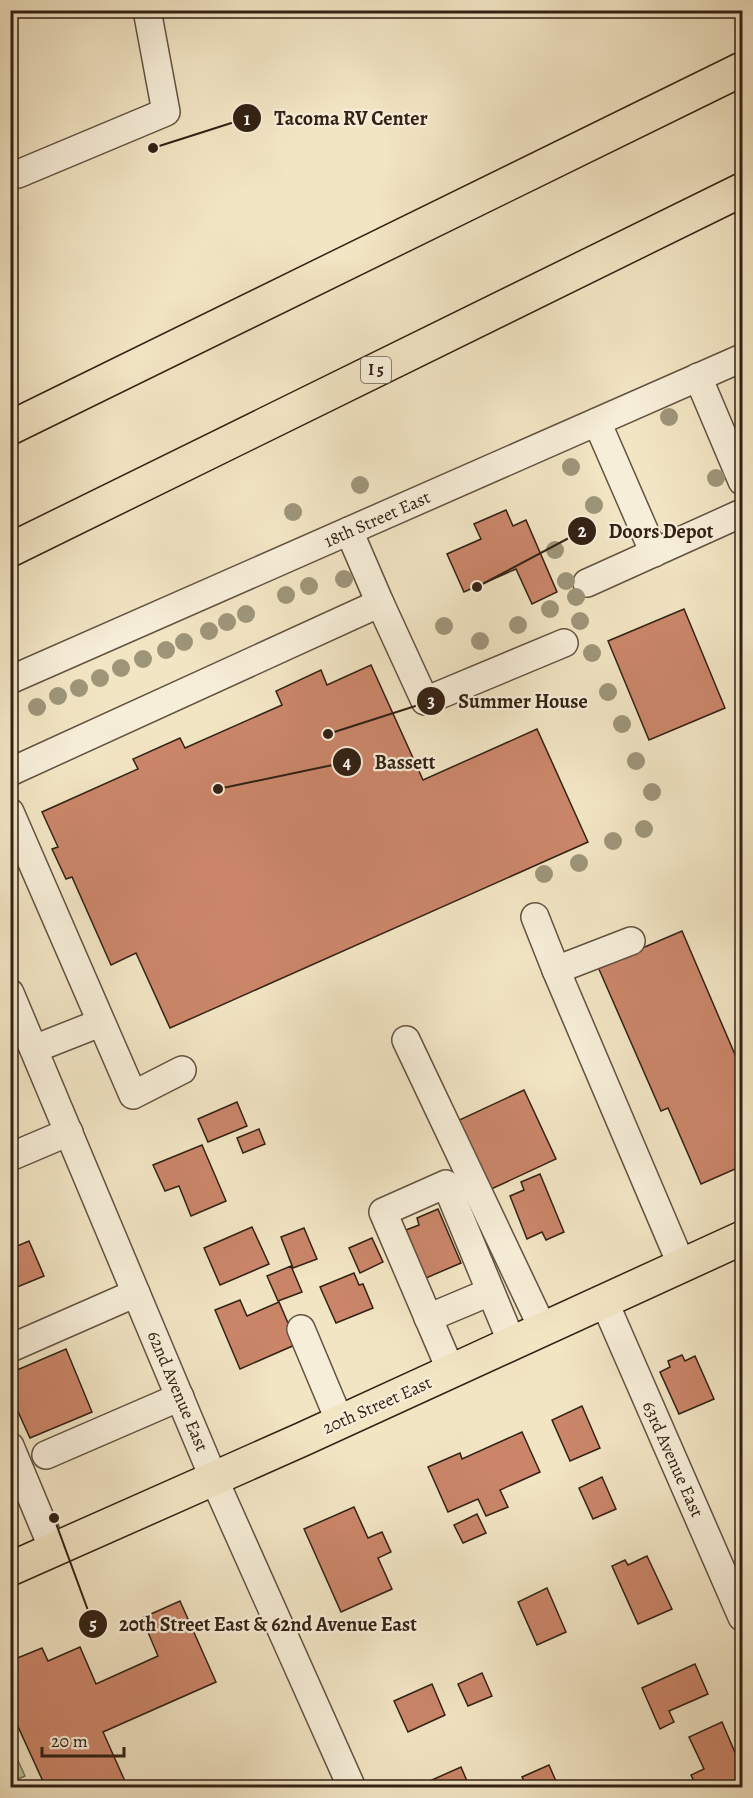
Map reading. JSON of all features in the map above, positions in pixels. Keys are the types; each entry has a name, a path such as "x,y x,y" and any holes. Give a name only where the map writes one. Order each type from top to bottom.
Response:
{"main road":[{"path":"10,428 742,69"},
{"name":"I 5","path":"10,550 742,190"},
{"name":"20th Street East","path":"10,1569 214,1479 742,1238"}],"street":[{"path":"10,172 18,174 166,112 147,10"},
{"name":"18th Street East","path":"10,680 742,358"},
{"path":"698,378 733,432 742,481"},
{"path":"597,422 654,553"},
{"path":"587,584 742,513"},
{"path":"350,531 425,701 564,643"},
{"path":"10,772 380,603"},
{"path":"10,812 133,1095 182,1070"},
{"path":"535,917 682,1266"},
{"path":"556,970 631,941"},
{"name":"62nd Avenue East","path":"10,993 214,1479 352,1788"},
{"path":"34,1049 100,1023"},
{"path":"406,1040 543,1329"},
{"path":"10,1157 69,1132"},
{"path":"451,1371 383,1212 446,1184 512,1344"},
{"path":"428,1318 490,1292"},
{"path":"13,1347 136,1293"},
{"name":"63rd Avenue East","path":"604,1301 742,1617"},
{"path":"301,1329 340,1422"},
{"path":"46,1455 180,1397"},
{"path":"10,1446 53,1549"}],"green space":[{"path":"10,1743 25,1776 11,1782 10,1782"}],"building":[{"path":"10,213 18,229 10,233"},
{"path":"506,510 513,526 526,520 557,592 532,604 516,569 464,592 447,554 481,539 474,524"},
{"path":"684,609 725,708 649,740 608,641"},
{"path":"371,665 423,780 537,729 588,842 170,1028 136,953 111,965 72,877 66,879 52,849 58,847 42,812 138,769 133,759 180,738 185,748 282,705 276,691 321,670 327,685"},
{"path":"682,931 742,1071 742,1166 701,1184 668,1108 661,1111 598,967"},
{"path":"524,1090 556,1159 487,1191 455,1122"},
{"path":"237,1102 247,1126 208,1142 198,1119"},
{"path":"259,1129 265,1144 243,1153 237,1138"},
{"path":"202,1145 226,1201 191,1216 179,1186 165,1191 153,1165"},
{"path":"540,1174 564,1232 546,1240 542,1232 527,1239 510,1196 524,1190 521,1182"},
{"path":"438,1209 461,1263 426,1278 406,1230 419,1225 417,1218"},
{"path":"252,1227 269,1264 220,1285 204,1248"},
{"path":"304,1228 317,1259 293,1268 281,1237"},
{"path":"372,1238 383,1262 360,1273 349,1248"},
{"path":"29,1241 44,1276 10,1290 10,1249"},
{"path":"291,1266 302,1292 278,1301 267,1276"},
{"path":"354,1273 359,1285 363,1284 373,1308 336,1323 320,1287"},
{"path":"240,1300 247,1316 279,1302 297,1344 240,1369 215,1310"},
{"path":"742,1336 742,1351 737,1339"},
{"path":"66,1349 92,1412 30,1438 10,1394 10,1373"},
{"path":"682,1355 685,1361 695,1356 714,1399 679,1414 660,1372 670,1367 668,1361"},
{"path":"582,1406 600,1448 570,1461 552,1420"},
{"path":"522,1432 540,1472 500,1490 508,1507 486,1516 478,1499 448,1512 428,1467 460,1453 462,1459"},
{"path":"602,1477 616,1509 593,1519 579,1488"},
{"path":"354,1507 368,1538 382,1532 391,1552 378,1558 392,1589 341,1612 304,1529"},
{"path":"477,1514 486,1533 463,1543 454,1525"},
{"path":"647,1556 672,1609 638,1624 612,1566 625,1560 628,1565"},
{"path":"547,1588 566,1632 537,1645 518,1602"},
{"path":"180,1601 216,1682 103,1732 128,1788 46,1788 10,1709 10,1661 42,1648 48,1661 80,1647 96,1684 158,1656 142,1618"},
{"path":"695,1664 708,1694 669,1711 674,1722 660,1729 642,1688"},
{"path":"482,1673 492,1696 468,1706 458,1684"},
{"path":"432,1684 445,1715 408,1732 394,1701"},
{"path":"722,1722 742,1769 742,1788 697,1788 691,1775 704,1769 689,1737"},
{"path":"549,1765 559,1788 527,1788 522,1777"},
{"path":"461,1767 470,1788 425,1788 423,1784"}],"place":[{"name":"Tacoma RV Center","path":"153,148"},
{"name":"Doors Depot","path":"477,587"},
{"name":"Summer House","path":"328,734"},
{"name":"Bassett","path":"218,789"},
{"name":"20th Street East & 62nd Avenue East","path":"54,1518"}]}
